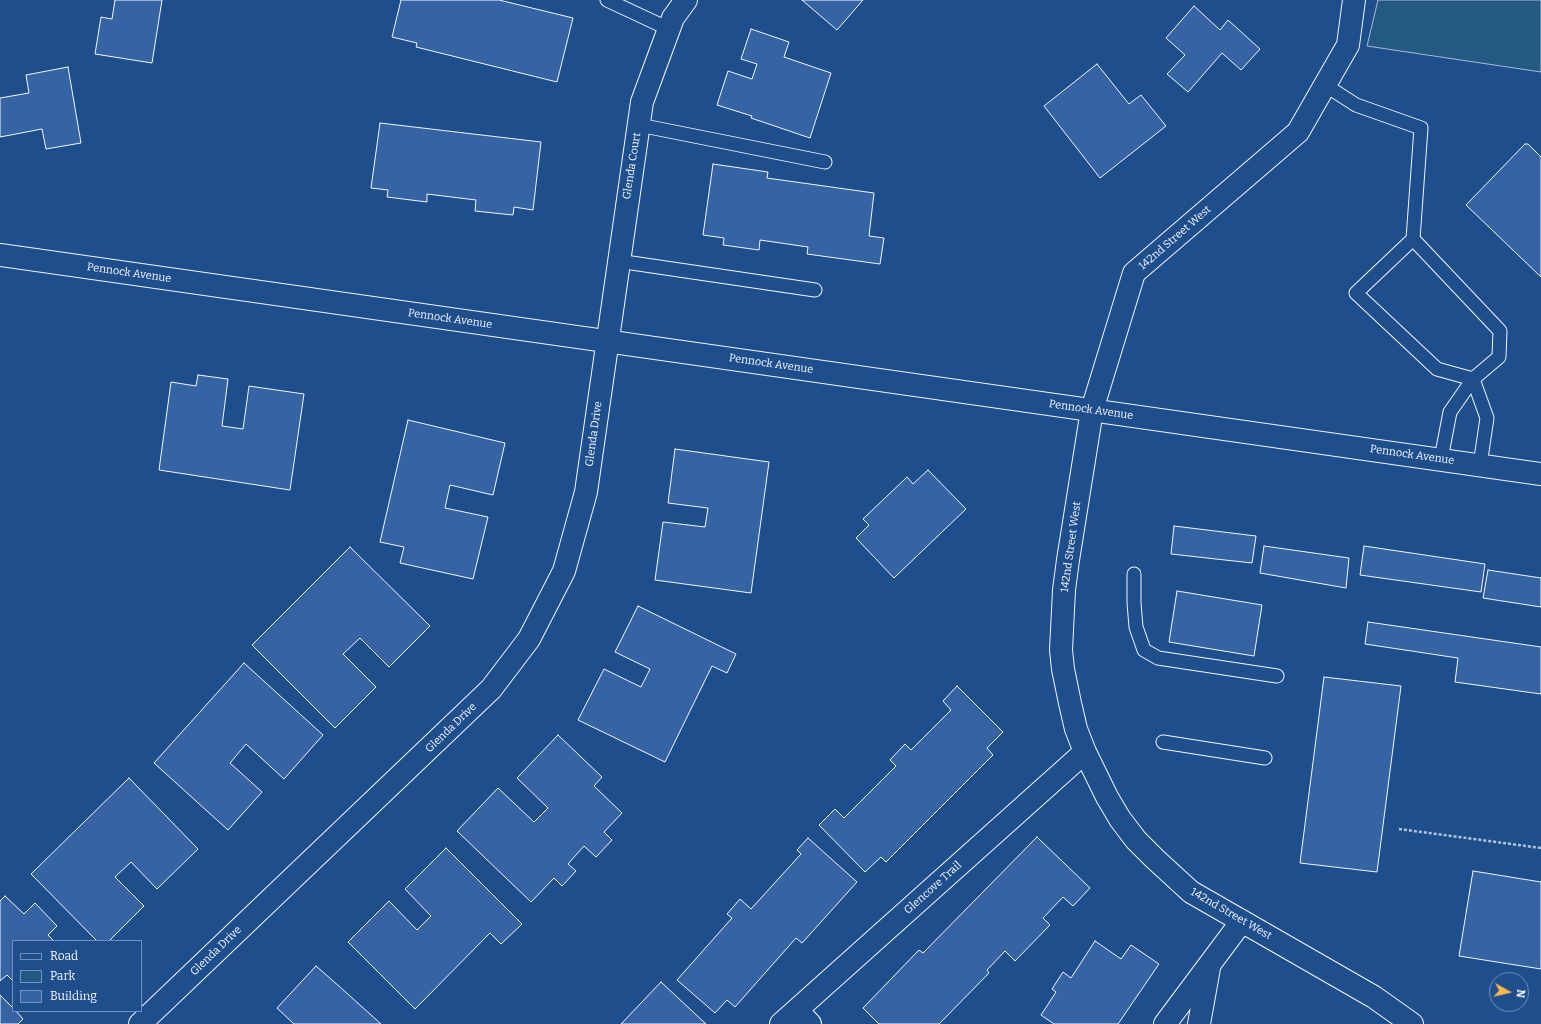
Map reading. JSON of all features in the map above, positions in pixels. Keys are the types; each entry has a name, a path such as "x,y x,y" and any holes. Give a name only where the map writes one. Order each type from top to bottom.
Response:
{"street":[{"name":"Glenda Court","path":"607,341 642,102 672,18 686,0"},
{"name":"142nd Street West","path":"1354,0 1348,45 1298,132 1134,273 1092,410 1068,560 1062,628 1062,650 1066,685 1076,730 1107,797 1120,819 1136,840 1191,892 1374,997 1412,1024"},
{"name":"Pennock Avenue","path":"0,255 1541,474"},
{"name":"Glenda Drive","path":"140,1024 491,689 529,640 564,571 586,492 607,341"},
{"name":"Glencove Trail","path":"781,1024 803,1017 1085,752"},
{"path":"1165,1024 1242,921"},
{"path":"1199,1024 1210,963"}],"lane":[{"path":"607,0 669,29"},
{"path":"1325,85 1356,105 1421,128 1413,239 1356,293 1437,369 1473,379"},
{"path":"639,125 825,162"},
{"path":"1413,239 1500,331 1499,357 1473,379 1450,412 1441,460"},
{"path":"618,261 815,290"},
{"path":"1473,379 1487,418 1480,465"},
{"path":"1134,574 1136,627 1144,650 1158,658 1277,676"},
{"path":"1163,742 1265,758"}],"path":[{"path":"1399,829 1541,848"}],"green space":[{"path":"1378,0 1541,0 1541,72 1367,46"}],"building":[{"path":"115,0 162,0 152,63 95,54 101,17 112,19"},
{"path":"401,0 499,0 573,18 557,82 416,47 417,43 392,37"},
{"path":"802,0 863,0 837,30"},
{"path":"1194,6 1220,30 1228,20 1260,49 1241,70 1222,53 1188,92 1167,74 1185,55 1166,38"},
{"path":"751,29 789,42 784,57 831,73 810,138 751,118 752,116 717,105 728,71 752,79 757,64 741,59"},
{"path":"1097,64 1129,104 1141,95 1166,126 1100,178 1044,106"},
{"path":"68,67 81,143 46,149 42,129 0,137 0,98 29,93 26,75"},
{"path":"380,123 541,142 533,210 514,207 513,215 475,211 476,200 427,194 427,202 387,197 388,190 371,188"},
{"path":"1525,144 1528,144 1541,157 1541,277 1466,205"},
{"path":"713,164 768,172 767,178 874,193 869,236 884,238 880,264 807,254 808,247 760,240 759,250 723,245 724,238 703,235"},
{"path":"198,375 228,379 222,426 243,429 249,386 304,394 290,490 159,470 171,382 196,386"},
{"path":"408,420 505,443 493,495 450,485 445,508 488,517 473,579 400,563 404,547 380,542"},
{"path":"675,449 769,462 751,593 655,580 663,522 705,527 708,508 668,503"},
{"path":"928,470 966,509 894,578 856,538 869,525 863,519 907,477 913,484"},
{"path":"1174,526 1256,536 1252,563 1171,554"},
{"path":"1264,546 1349,558 1346,588 1260,573"},
{"path":"1364,546 1485,564 1481,592 1360,575"},
{"path":"350,547 430,626 389,667 360,638 343,654 376,687 335,728 252,645"},
{"path":"1488,570 1541,578 1541,607 1483,598"},
{"path":"1177,591 1262,605 1254,656 1169,642"},
{"path":"638,606 736,654 727,673 712,666 665,762 578,720 604,669 641,687 650,669 615,652"},
{"path":"1368,622 1541,647 1541,694 1455,682 1458,658 1365,644"},
{"path":"244,663 323,735 284,779 246,744 230,763 262,792 228,830 154,763"},
{"path":"1324,677 1401,686 1377,872 1300,863"},
{"path":"957,686 1003,732 987,748 993,755 886,862 881,857 865,872 819,825 835,809 844,818 896,766 890,760 905,744 911,750 951,710 943,701"},
{"path":"558,735 602,777 594,786 622,813 604,832 612,840 596,857 584,846 568,864 576,871 562,886 554,878 531,902 457,831 498,788 534,822 548,808 517,778"},
{"path":"129,778 198,849 157,889 131,862 115,877 144,906 110,940 96,940 31,874"},
{"path":"1037,837 1090,888 1073,906 1063,897 1043,918 1050,925 1015,961 1005,951 987,970 989,973 939,1024 879,1024 863,1008 919,950 923,953"},
{"path":"808,838 857,882 802,943 796,938 735,1007 727,1000 715,1013 677,980 732,918 727,914 740,899 751,909 801,854 797,850"},
{"path":"446,848 522,924 501,944 490,933 415,1009 348,942 389,901 417,930 431,916 405,889"},
{"path":"1473,871 1541,882 1541,969 1459,956"},
{"path":"5,896 24,914 35,903 57,926 48,935 53,940 12,940 12,980 7,975 0,981 0,901"},
{"path":"1095,941 1121,959 1131,945 1159,964 1118,1024 1054,1024 1041,1015 1056,992 1052,989 1063,972 1071,978"},
{"path":"316,966 381,1024 294,1024 277,1008"},
{"path":"661,982 706,1024 621,1024"},
{"path":"0,995 12,1007 12,1012 17,1012 23,1019 18,1024 0,1024"}]}
